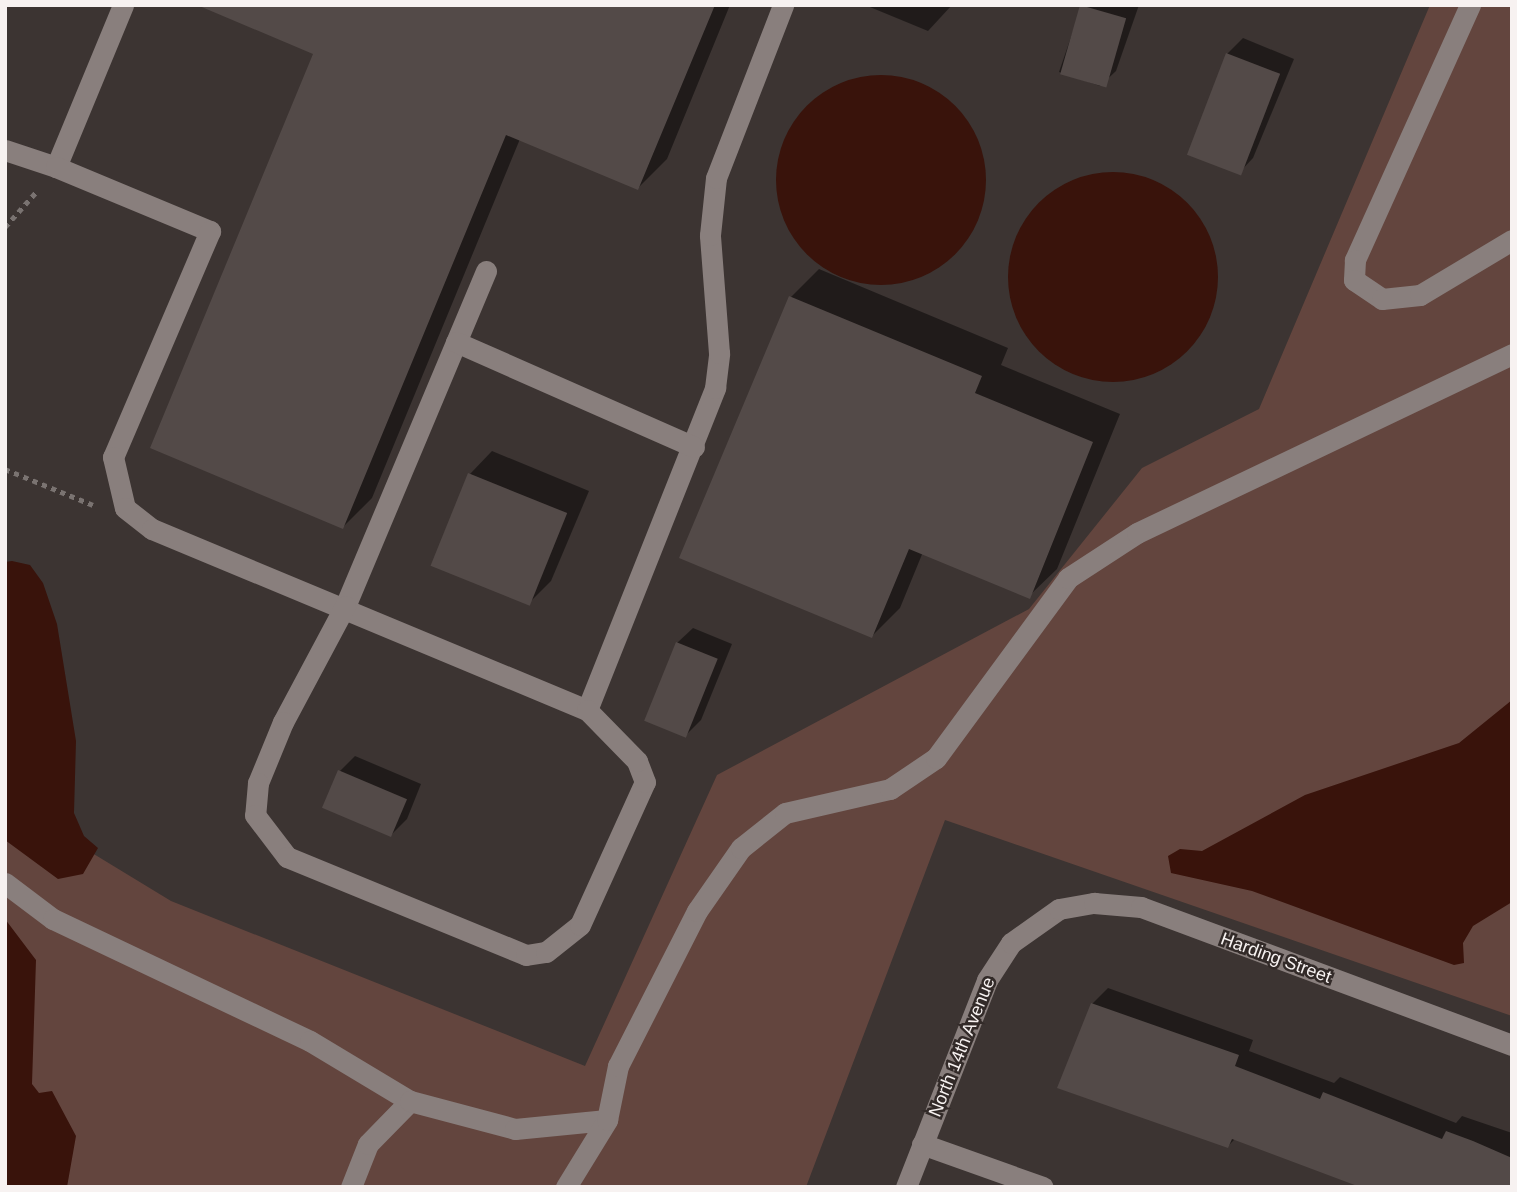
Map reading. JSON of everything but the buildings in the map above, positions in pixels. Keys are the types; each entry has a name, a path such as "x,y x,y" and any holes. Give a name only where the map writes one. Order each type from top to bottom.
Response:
{"street":[{"path":"57,167 123,5"},
{"path":"587,710 694,447 715,388 719,353 710,235 716,178 783,5"},
{"path":"1470,5 1356,260 1354,280 1382,299 1420,295 1512,240"},
{"path":"5,150 57,167 210,231 113,457 125,508 152,529 345,606 587,710 638,761 645,782 580,925 546,952 526,955 287,857 255,815 258,783 345,606 486,271"},
{"path":"456,342 694,447"},
{"path":"566,1187 607,1119 618,1066 697,911 741,848 785,813 890,789 936,758 1068,578 1137,533 1512,354"},
{"path":"5,883 64,925 310,1041 410,1101 515,1129 607,1119"},
{"name":"Harding Street","path":"1039,922 1059,909 1094,903 1142,907 1512,1045"},
{"name":"North 14th Avenue","path":"906,1187 987,980 1011,943 1039,922"},
{"path":"351,1187 368,1144 410,1101"},
{"path":"922,1144 1043,1187"}],"path":[{"path":"5,226 57,167"},
{"path":"5,468 103,509"}],"shaded area":[{"path":"1430,5 1512,5 1512,1016 945,820 806,1187 5,1187 5,800 171,901 585,1066 717,775 1029,609 1142,468 1259,409"},
{"path":"881,75 921,83 955,106 978,140 986,180 978,220 955,254 921,277 881,285 841,277 807,254 784,220 776,180 784,140 807,106 841,83"},
{"path":"1113,172 1153,180 1187,203 1210,237 1218,277 1210,317 1187,351 1153,374 1113,382 1073,374 1039,351 1016,317 1008,277 1016,237 1039,203 1073,180"},
{"path":"5,562 30,565 43,583 57,624 76,741 74,813 84,836 98,848 83,874 58,879 5,840"},
{"path":"1512,700 1512,902 1473,926 1463,943 1464,963 1454,965 1252,891 1171,873 1168,856 1180,849 1202,851 1305,795 1459,743"},
{"path":"5,919 36,960 32,1084 39,1093 52,1091 76,1136 67,1187 5,1187"}]}
